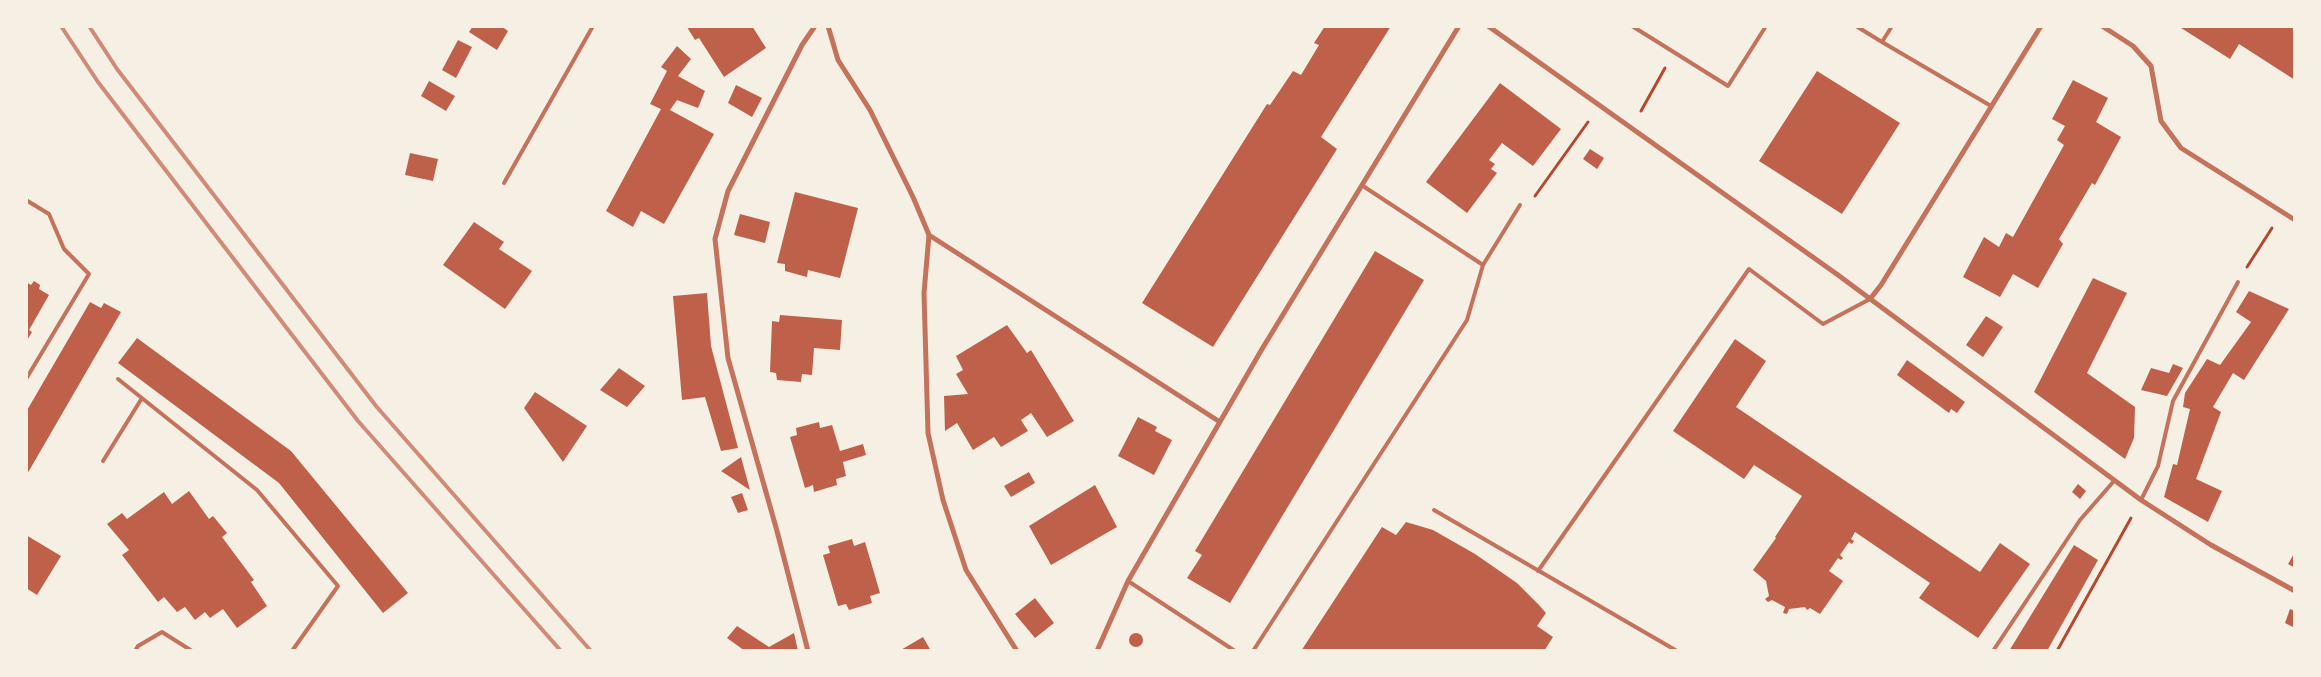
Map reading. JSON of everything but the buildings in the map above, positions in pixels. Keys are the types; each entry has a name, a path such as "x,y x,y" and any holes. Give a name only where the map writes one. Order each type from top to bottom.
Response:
{"street":[{"path":"808,651 777,531 728,358 714,239 728,191 802,45 815,26"},
{"path":"828,26 838,60 870,110 913,197 928,234 924,293 928,433 942,500 966,570 1017,651"},
{"path":"1097,651 1128,581 1262,349 1459,26"},
{"path":"1488,26 1870,299 2141,500 2211,546 2295,591"},
{"path":"1870,299 1881,285 2041,26"},
{"path":"2102,26 2133,46 2150,66 2161,121 2181,148 2295,220"},
{"path":"928,234 1220,422"}],"lane":[{"path":"504,183 593,26"},
{"path":"1632,26 1728,86 1766,26"},
{"path":"1856,26 1991,106"},
{"path":"1882,42 1892,26"},
{"path":"1363,186 1483,265"},
{"path":"26,200 49,214 64,249 89,274 26,379"},
{"path":"1253,651 1467,320 1483,265 1520,205"},
{"path":"1538,572 1749,269 1822,324 1870,299"},
{"path":"2141,500 2158,466 2173,402 2238,282"},
{"path":"118,378 257,490 338,586 292,651"},
{"path":"103,461 142,398"},
{"path":"1993,651 2080,520 2114,481"},
{"path":"1434,510 1677,651"},
{"path":"1128,581 1235,651"},
{"path":"135,651 138,646 162,632 192,651"}],"path":[{"path":"1632,129 1674,52"},
{"path":"1520,205 1538,194 1599,106"},
{"path":"2238,282 2282,213"},
{"path":"2057,651 2141,500"}],"railway":[{"path":"61,26 98,82 358,421 561,651"},
{"path":"89,26 117,69 376,406 591,651"}]}
